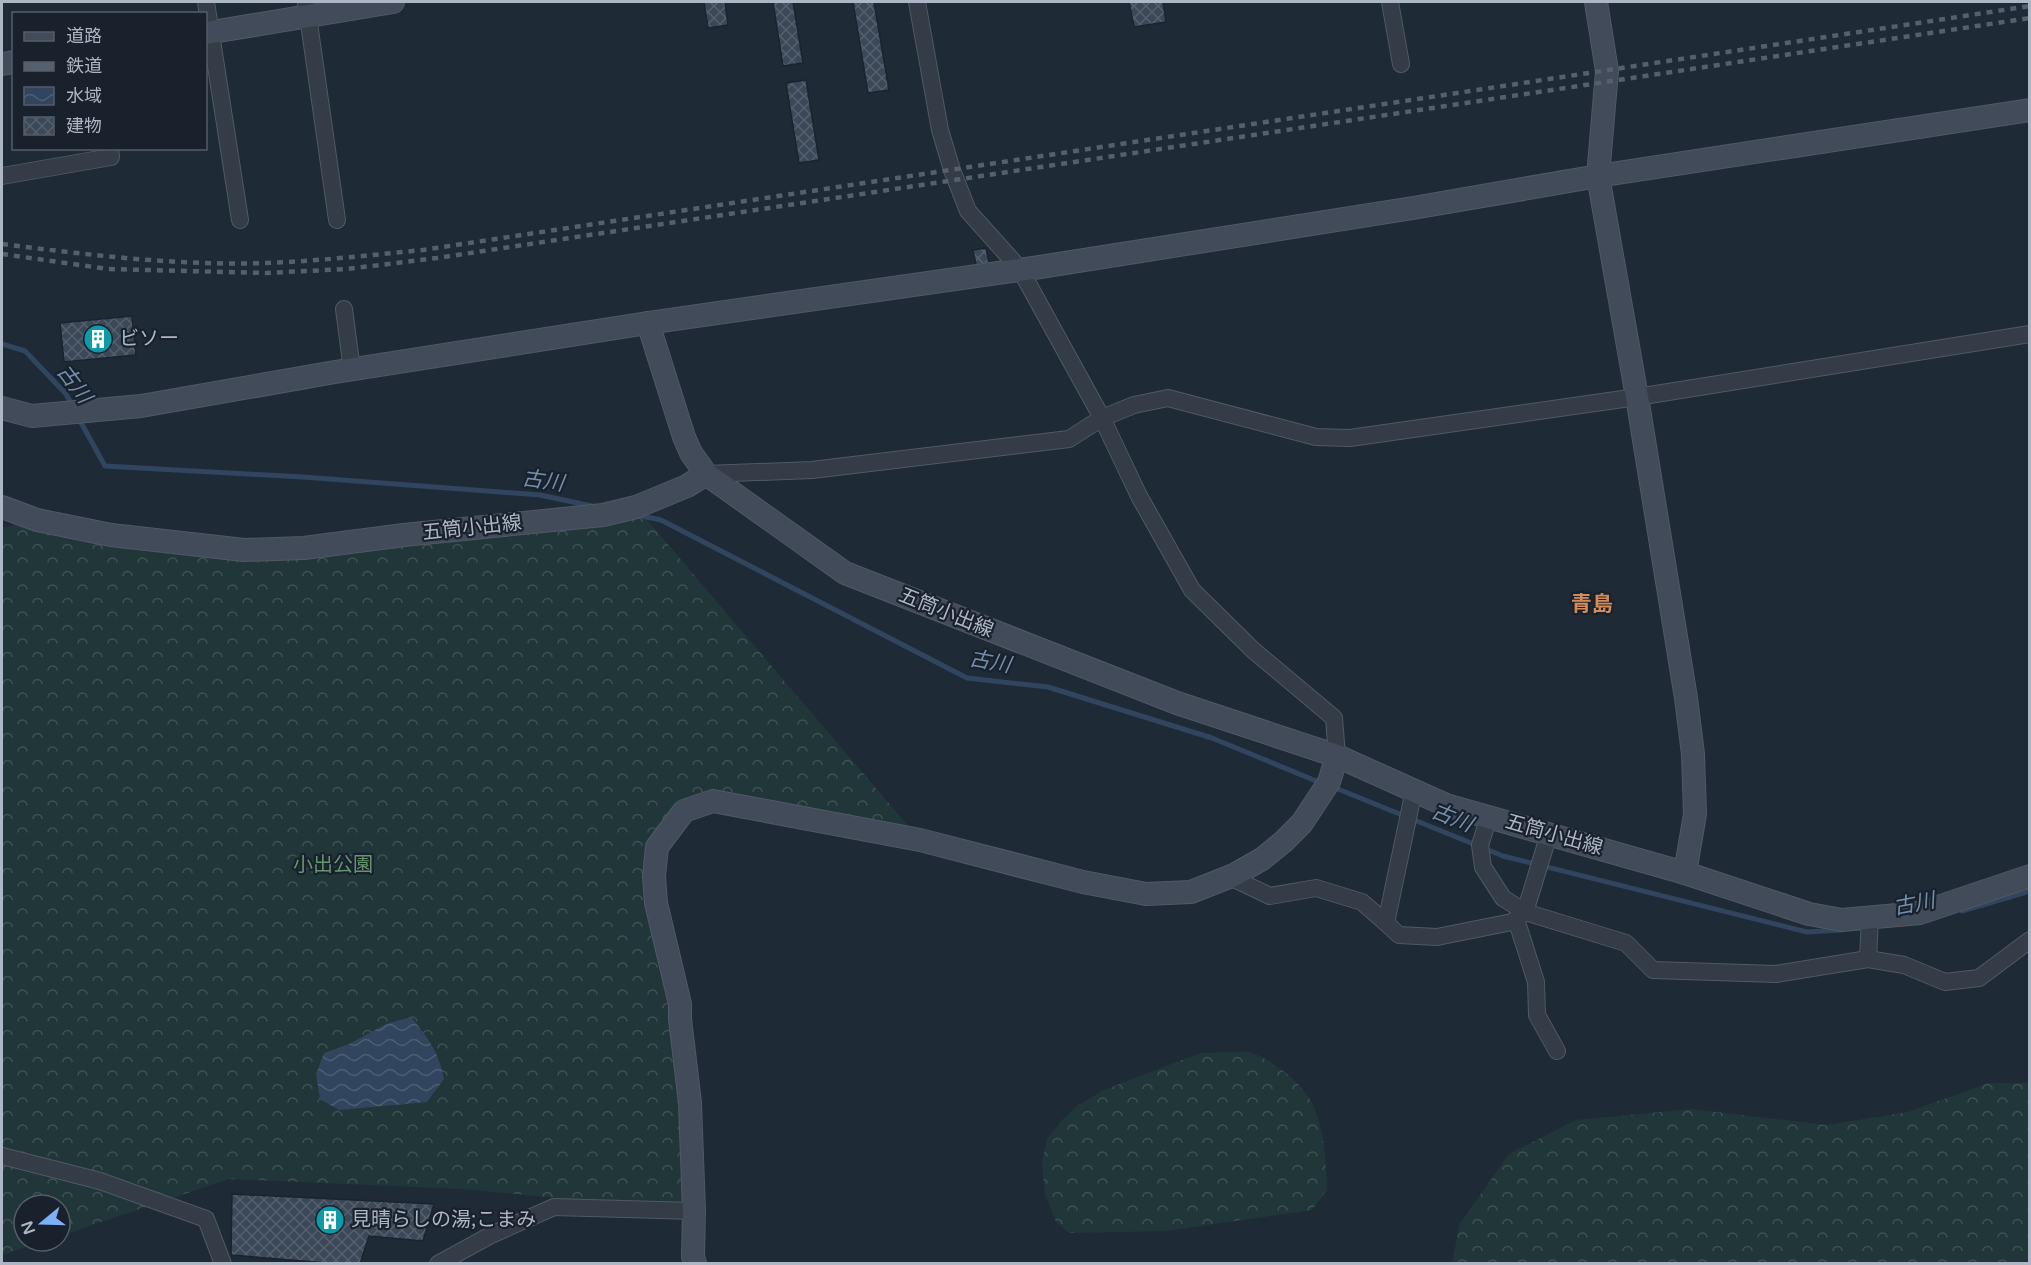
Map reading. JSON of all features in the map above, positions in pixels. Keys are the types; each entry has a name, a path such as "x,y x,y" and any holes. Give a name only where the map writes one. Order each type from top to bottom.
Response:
{"street":[{"path":"208,32 307,8 393,2"},
{"path":"696,1263 693,1256 694,1211 690,1103 680,1004 656,903 654,876 657,847 684,811 713,801 920,840 1083,882 1146,894 1191,892 1230,877 1262,859 1302,823 1329,782 1337,756 1334,718 1252,650 1192,590 1139,496 1101,418 1020,269 968,211 955,179 940,130 917,2"},
{"path":"1390,2 1401,64"},
{"path":"1596,2 1606,71 1598,176 1637,397 1693,754 1695,814 1685,873"},
{"path":"307,8 337,220"},
{"path":"207,17 240,220"},
{"path":"2,408 33,416 141,406 648,323 1020,269 1413,208 1598,176 2030,110"},
{"path":"2,176 111,157 110,150"},
{"path":"344,309 352,370"},
{"path":"648,323 684,437 691,453 706,474 812,470 1069,439 1101,418 1134,405 1168,398 1316,437 1350,438 1637,397 2030,334"},
{"name":"五筒小出線","path":"2,507 37,520 111,535 243,550 304,548 404,535 603,515 636,507 687,486 706,474 845,573 1177,703 1337,756 1446,805 1685,873 1809,914 1842,920 1920,913 2030,876"},
{"path":"1386,922 1414,790"},
{"path":"1489,817 1480,845 1483,867 1503,898 1520,915 1626,943 1653,970 1776,974 1868,959 1904,965 1945,982 1979,978 2030,940"},
{"path":"1230,877 1270,896 1316,888 1362,902 1399,935 1437,937 1512,922 1520,915 1549,834"},
{"path":"1520,915 1536,982 1537,1015 1557,1051"},
{"path":"1868,959 1870,917"},
{"path":"2,1156 100,1181 206,1219 224,1263"},
{"path":"438,1263 491,1234 554,1208 694,1211"}],"green space":[{"name":"小出公園","path":"636,507 920,840 713,801 657,847 694,1211 462,1189 229,1179 72,1232 72,1193 12,1193 12,1252 2,1255 2,528 37,520 244,550"},
{"path":"1248,1052 1266,1060 1286,1074 1303,1090 1314,1107 1323,1138 1327,1190 1312,1210 1165,1231 1069,1233 1056,1222 1045,1193 1042,1161 1047,1139 1077,1106 1104,1090 1200,1053"},
{"path":"1988,1083 2029,1083 2029,1263 1452,1263 1460,1223 1509,1154 1576,1120 1692,1109 1827,1125 1908,1112"}],"water":[{"path":"411,1017 432,1046 444,1079 427,1102 339,1110 320,1099 316,1074 324,1053 349,1044 386,1024"}],"building":[{"path":"704,2 725,2 728,25 708,28"},
{"path":"773,2 793,2 803,63 783,66"},
{"path":"853,2 874,2 889,90 868,93"},
{"path":"1129,2 1163,2 1166,22 1134,27"},
{"path":"806,80 819,160 799,163 786,83"},
{"path":"986,248 989,263 976,265 973,250"},
{"name":"ビソー","path":"132,316 136,355 64,362 60,323"},
{"name":"見晴らしの湯;こまみ","path":"232,1194 434,1204 423,1241 369,1236 360,1264 339,1264 231,1255"}],"waterway":[{"name":"古川","path":"2,344 25,351 66,394 72,405"},
{"name":"古川","path":"79,419 105,466 303,477 540,495 592,506"},
{"name":"古川","path":"637,515 661,520 967,678 1048,687 1212,738 1321,783"},
{"name":"古川","path":"1333,787 1503,856 1807,932 1841,930"},
{"name":"古川","path":"1962,911 2030,891"}],"railway":[{"path":"2,244 134,259 200,263 306,261 423,250 2030,6"},
{"path":"2,254 108,269 266,273 347,269 437,258 2030,18"}],"place":[{"name":"ビソー","path":"98,339"},
{"name":"見晴らしの湯;こまみ","path":"330,1220"}],"district":[{"name":"青島","path":"1592,604"}]}
